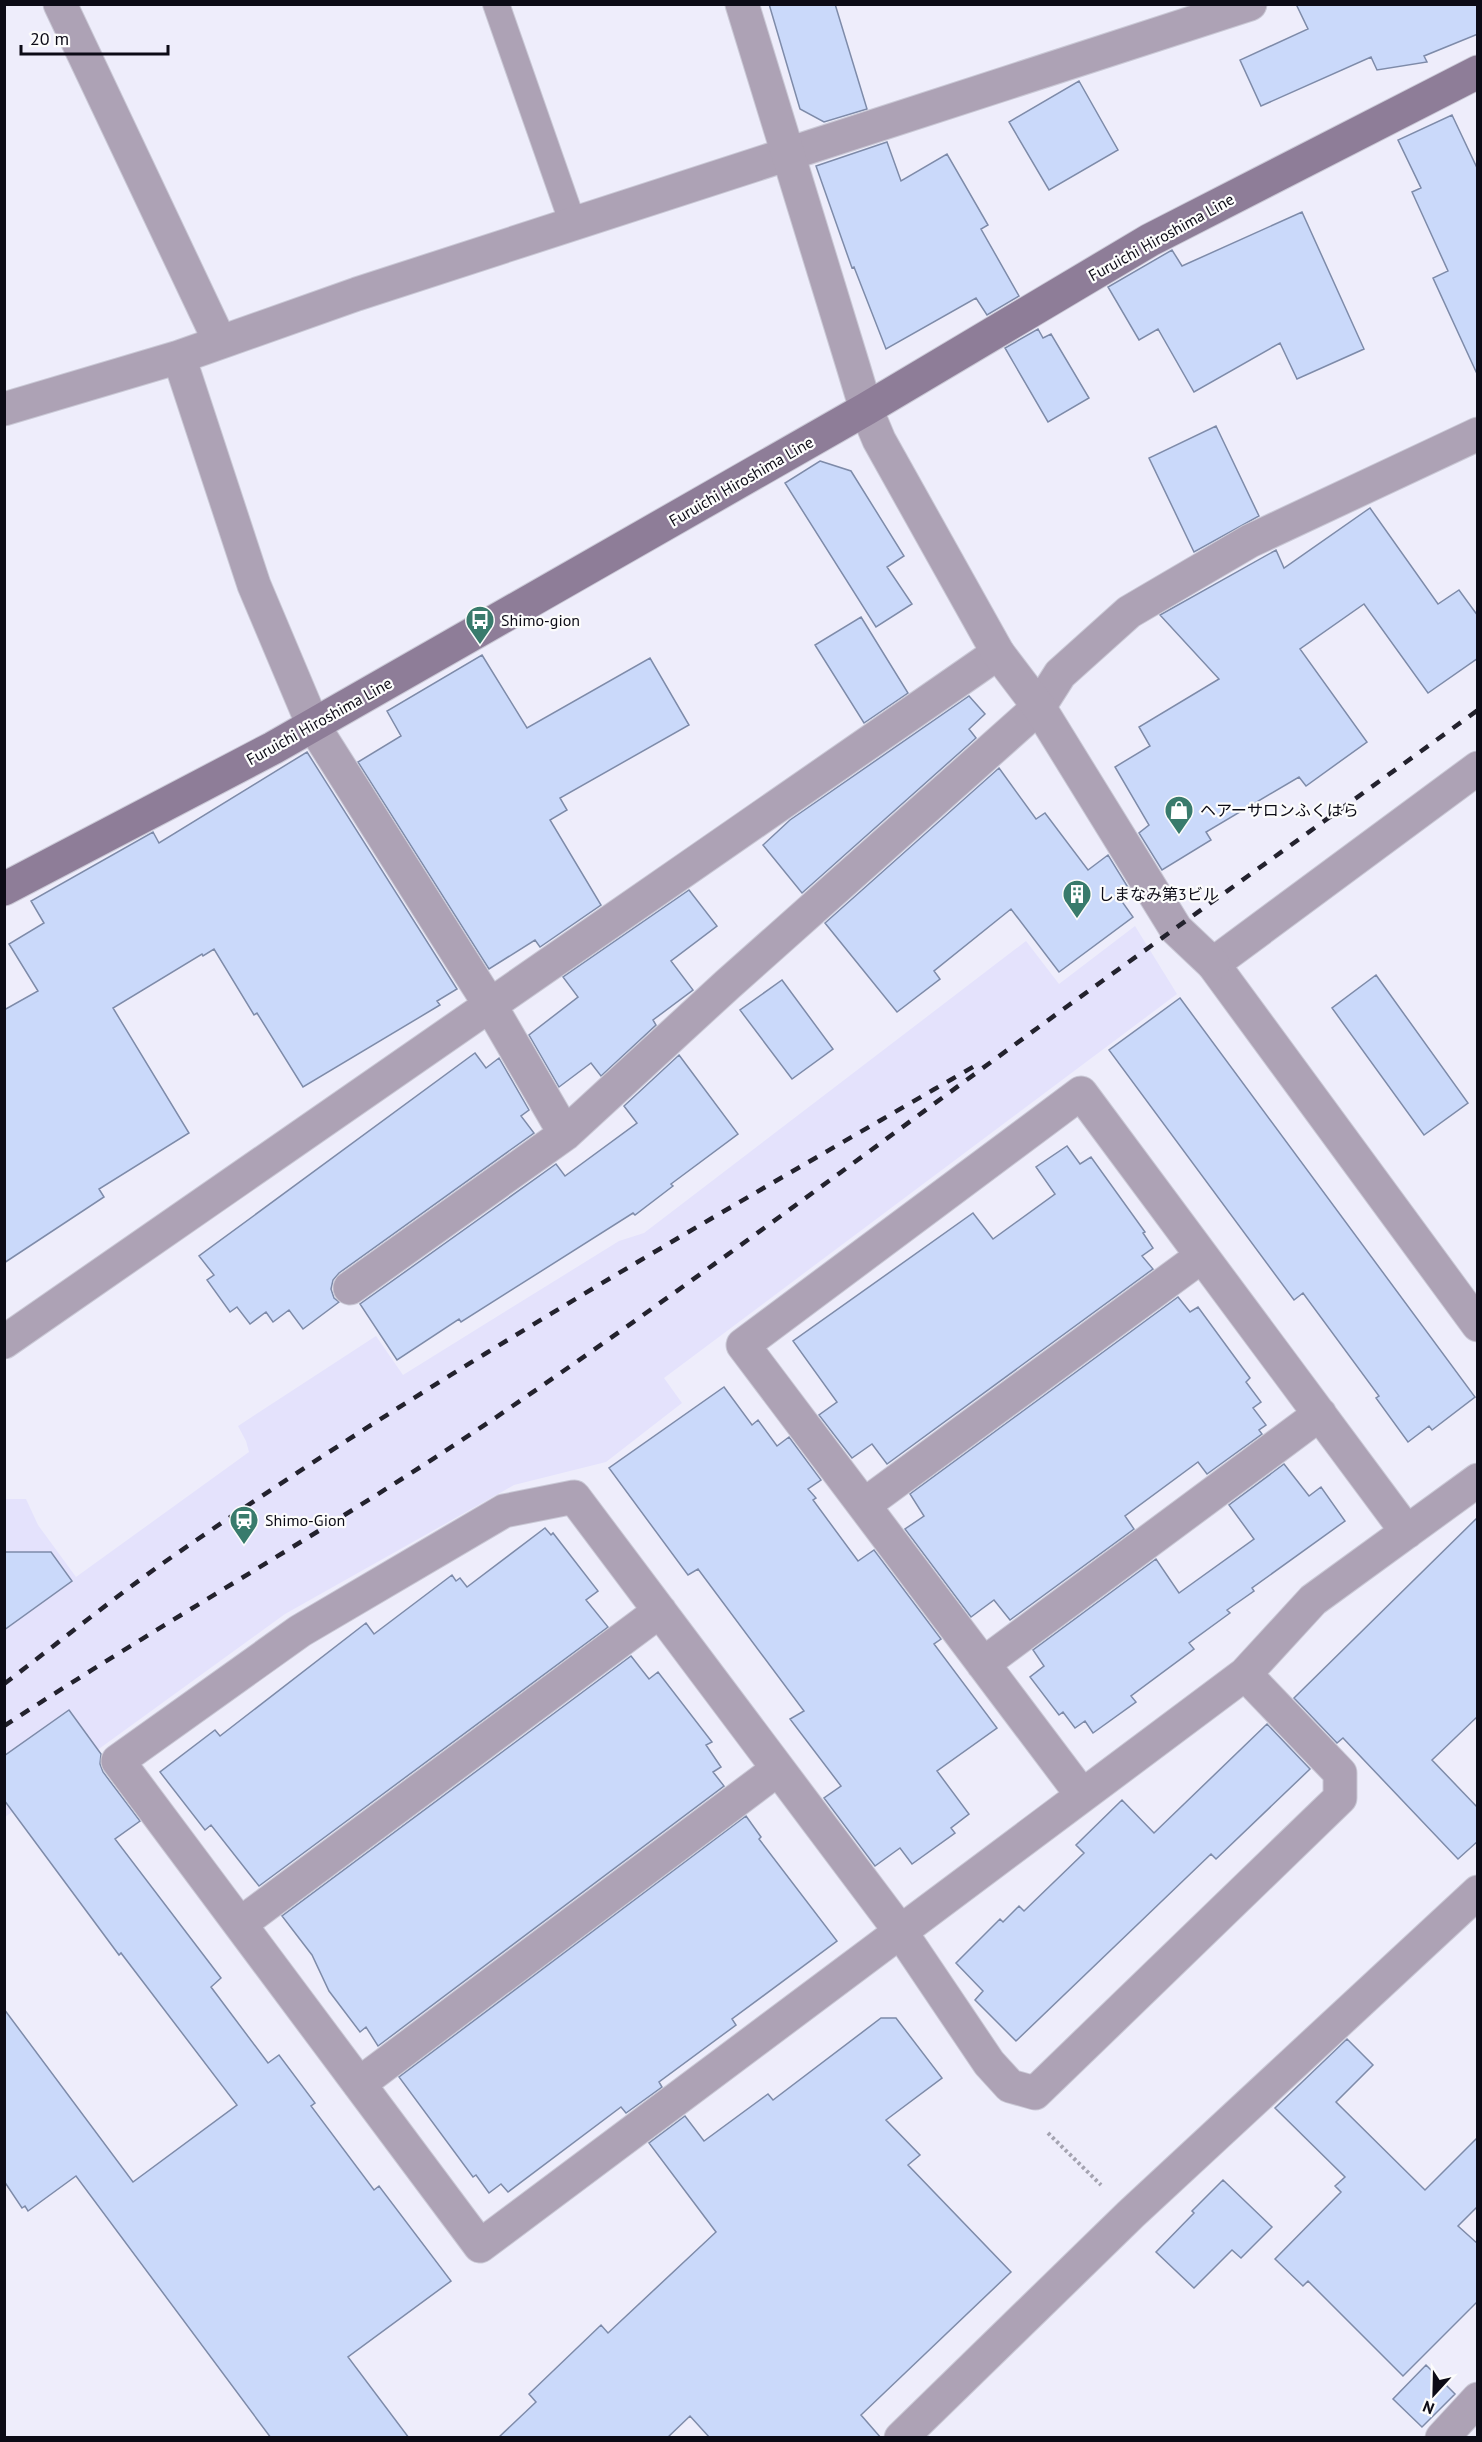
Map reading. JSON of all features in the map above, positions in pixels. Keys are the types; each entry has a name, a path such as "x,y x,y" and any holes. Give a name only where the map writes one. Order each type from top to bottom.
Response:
{"main road":[{"name":"Furuichi Hiroshima Line","path":"4,889 273,748 866,409 1150,240 1478,72"}],"street":[{"path":"60,4 220,342"},
{"path":"741,4 866,409 879,440 998,653 1040,707 1176,929 1214,964 1478,1324"},
{"path":"4,409 179,357 357,294 1250,4"},
{"path":"179,357 254,585 313,725 490,1005 565,1134"},
{"path":"350,1288 565,1134 727,985 1040,707 1060,674 1129,612 1250,541 1478,434"},
{"path":"4,1342 998,653"},
{"path":"1214,964 1478,768"},
{"path":"1082,1795 743,1345 1081,1093 1407,1532"},
{"path":"864,1505 1202,1256"},
{"path":"983,1664 1320,1414"},
{"path":"1245,1674 1340,1773 1340,1798 1035,2093 1010,2086 989,2063 900,1931 574,1497 504,1511 300,1631 118,1761 480,2246 900,1931 1245,1674 1313,1600 1478,1480"},
{"path":"240,1924 660,1611"},
{"path":"359,2084 778,1769"},
{"path":"901,2438 1131,2214 1478,1892"},
{"path":"1442,2438 1478,2399"}],"lane":[{"path":"496,4 573,224"}],"path":[{"path":"1010,2086 1034,2120 1131,2214"}],"shaded area":[{"path":"1135,926 1177,994 664,1378 682,1403 606,1462 514,1485 285,1614 5,1817 5,1499 26,1499 38,1525 76,1577 249,1452 238,1426 376,1336 403,1375 619,1241 644,1233 1026,941 1059,984"}],"building":[{"path":"769,4 835,4 867,109 824,122 800,109"},
{"path":"1296,4 1478,4 1478,34 1424,56 1427,62 1377,70 1371,57 1261,106 1240,60 1308,29"},
{"path":"1079,81 1118,150 1049,190 1009,122"},
{"path":"1452,115 1478,170 1478,376 1433,278 1448,271 1412,192 1421,188 1398,140"},
{"path":"887,142 901,181 947,154 988,225 981,229 1019,296 987,315 976,298 886,349 854,267 852,268 816,166"},
{"path":"1302,212 1364,349 1297,379 1280,343 1194,392 1158,329 1139,340 1108,287 1172,250 1182,266"},
{"path":"1038,329 1043,338 1051,334 1089,398 1048,422 1005,348"},
{"path":"1216,426 1259,516 1194,552 1149,458"},
{"path":"820,461 851,471 904,556 887,567 912,604 876,627 785,483"},
{"path":"1370,508 1438,604 1459,590 1478,616 1478,658 1428,693 1364,604 1300,649 1367,742 1306,786 1299,777 1206,832 1211,840 1162,870 1139,833 1149,825 1115,767 1150,746 1139,727 1219,679 1160,615 1276,550 1284,568"},
{"path":"861,617 908,693 864,723 815,645"},
{"path":"482,655 527,728 650,658 689,725 560,798 567,810 550,820 601,905 540,947 535,940 489,969 358,762 401,736 387,711"},
{"path":"969,696 985,714 969,729 976,738 802,893 763,845 790,820"},
{"path":"307,752 457,989 437,1001 440,1005 303,1087 257,1013 254,1015 214,949 203,956 202,954 113,1008 189,1133 99,1189 104,1197 4,1263 4,1010 38,991 9,944 44,923 31,901 153,832 159,843"},
{"path":"999,768 1036,819 1045,813 1088,870 1108,855 1129,889 1118,896 1133,917 1059,972 1011,909 934,971 940,979 897,1012 825,923"},
{"path":"689,890 717,926 671,961 693,990 653,1020 656,1025 601,1076 591,1063 559,1087 529,1035 578,997 563,977"},
{"path":"1376,975 1468,1103 1424,1135 1332,1008"},
{"path":"782,980 833,1049 792,1079 740,1010"},
{"path":"1180,998 1475,1397 1432,1430 1429,1426 1408,1442 1376,1398 1379,1396 1303,1293 1294,1300 1109,1050"},
{"path":"475,1053 486,1068 499,1058 529,1110 521,1116 534,1133 339,1273 333,1280 331,1289 334,1298 339,1302 303,1329 289,1310 273,1322 266,1312 250,1324 237,1307 230,1312 207,1280 214,1275 199,1256"},
{"path":"679,1055 738,1134 671,1184 673,1186 635,1215 633,1213 461,1322 459,1319 397,1360 360,1304 556,1164 565,1176 637,1123 624,1106"},
{"path":"1067,1146 1080,1164 1091,1157 1145,1232 1143,1233 1153,1248 1142,1256 1153,1269 887,1464 872,1444 852,1458 819,1415 837,1402 793,1341 973,1213 993,1239 1055,1194 1036,1167"},
{"path":"1178,1297 1190,1312 1198,1307 1250,1378 1246,1382 1261,1402 1253,1408 1266,1425 1259,1430 1262,1434 1207,1474 1198,1462 1125,1516 1134,1529 1010,1620 994,1600 971,1617 905,1529 924,1516 910,1494"},
{"path":"724,1387 752,1425 758,1420 777,1446 789,1437 821,1480 808,1489 816,1498 813,1500 858,1561 874,1550 941,1639 934,1644 997,1728 937,1771 969,1814 951,1828 955,1833 912,1864 900,1848 875,1866 824,1798 841,1786 790,1719 804,1711 698,1569 688,1575 609,1468"},
{"path":"1284,1464 1309,1496 1321,1487 1345,1521 1252,1588 1254,1591 1227,1610 1230,1613 1189,1643 1194,1649 1131,1696 1136,1702 1093,1733 1085,1721 1075,1728 1063,1712 1059,1715 1030,1677 1044,1666 1033,1650 1156,1559 1179,1593 1254,1539 1229,1505"},
{"path":"1478,1517 1478,1716 1432,1760 1478,1808 1478,1841 1458,1859 1343,1738 1337,1743 1294,1698"},
{"path":"545,1528 551,1535 553,1533 598,1591 586,1600 608,1627 259,1886 211,1825 205,1830 160,1772 215,1730 220,1736 366,1623 374,1634 452,1575 456,1581 460,1578 467,1587"},
{"path":"4,1552 51,1552 72,1581 4,1630"},
{"path":"631,1656 649,1679 658,1672 712,1742 706,1745 721,1767 713,1772 724,1786 378,2046 366,2027 360,2032 329,1991 312,1955 282,1916"},
{"path":"69,1710 101,1754 100,1764 103,1772 140,1821 115,1839 221,1978 211,1987 268,2063 279,2055 315,2103 311,2106 374,2190 379,2186 451,2281 348,2357 409,2438 271,2438 76,2176 28,2211 25,2206 22,2208 4,2181 4,2009 133,2182 237,2105 121,1953 119,1955 4,1800 4,1756"},
{"path":"1267,1724 1310,1769 1216,1859 1211,1854 1016,2041 975,2000 983,1991 956,1963 1000,1919 1003,1922 1019,1906 1024,1911 1084,1853 1076,1845 1122,1800 1154,1833"},
{"path":"746,1816 761,1837 759,1839 837,1941 732,2019 736,2025 659,2082 662,2087 626,2113 621,2107 508,2192 501,2184 489,2193 476,2175 473,2177 399,2077"},
{"path":"881,2018 896,2018 942,2078 886,2120 920,2155 908,2165 1011,2272 861,2415 881,2438 710,2438 690,2416 667,2438 498,2438 536,2402 529,2394 601,2325 608,2333 716,2232 649,2143 685,2116 704,2141 768,2094 773,2100"},
{"path":"1347,2039 1373,2065 1336,2102 1425,2190 1478,2137 1478,2206 1458,2226 1478,2244 1478,2301 1403,2376 1308,2281 1303,2286 1275,2259 1341,2192 1335,2186 1345,2177 1275,2108"},
{"path":"1223,2180 1272,2227 1241,2258 1232,2250 1194,2288 1156,2252"},
{"path":"1426,2365 1455,2394 1422,2427 1393,2399"}],"railway":[{"path":"4,1726 432,1460 565,1370 1478,710"},
{"path":"4,1684 166,1561 364,1429 567,1304 978,1064"}],"place":[{"name":"Shimo-gion","path":"480,646"},
{"name":"ヘアーサロンふくはら","path":"1179,836"},
{"name":"しまなみ第3ビル","path":"1077,920"},
{"name":"Shimo-Gion","path":"244,1546"}]}
